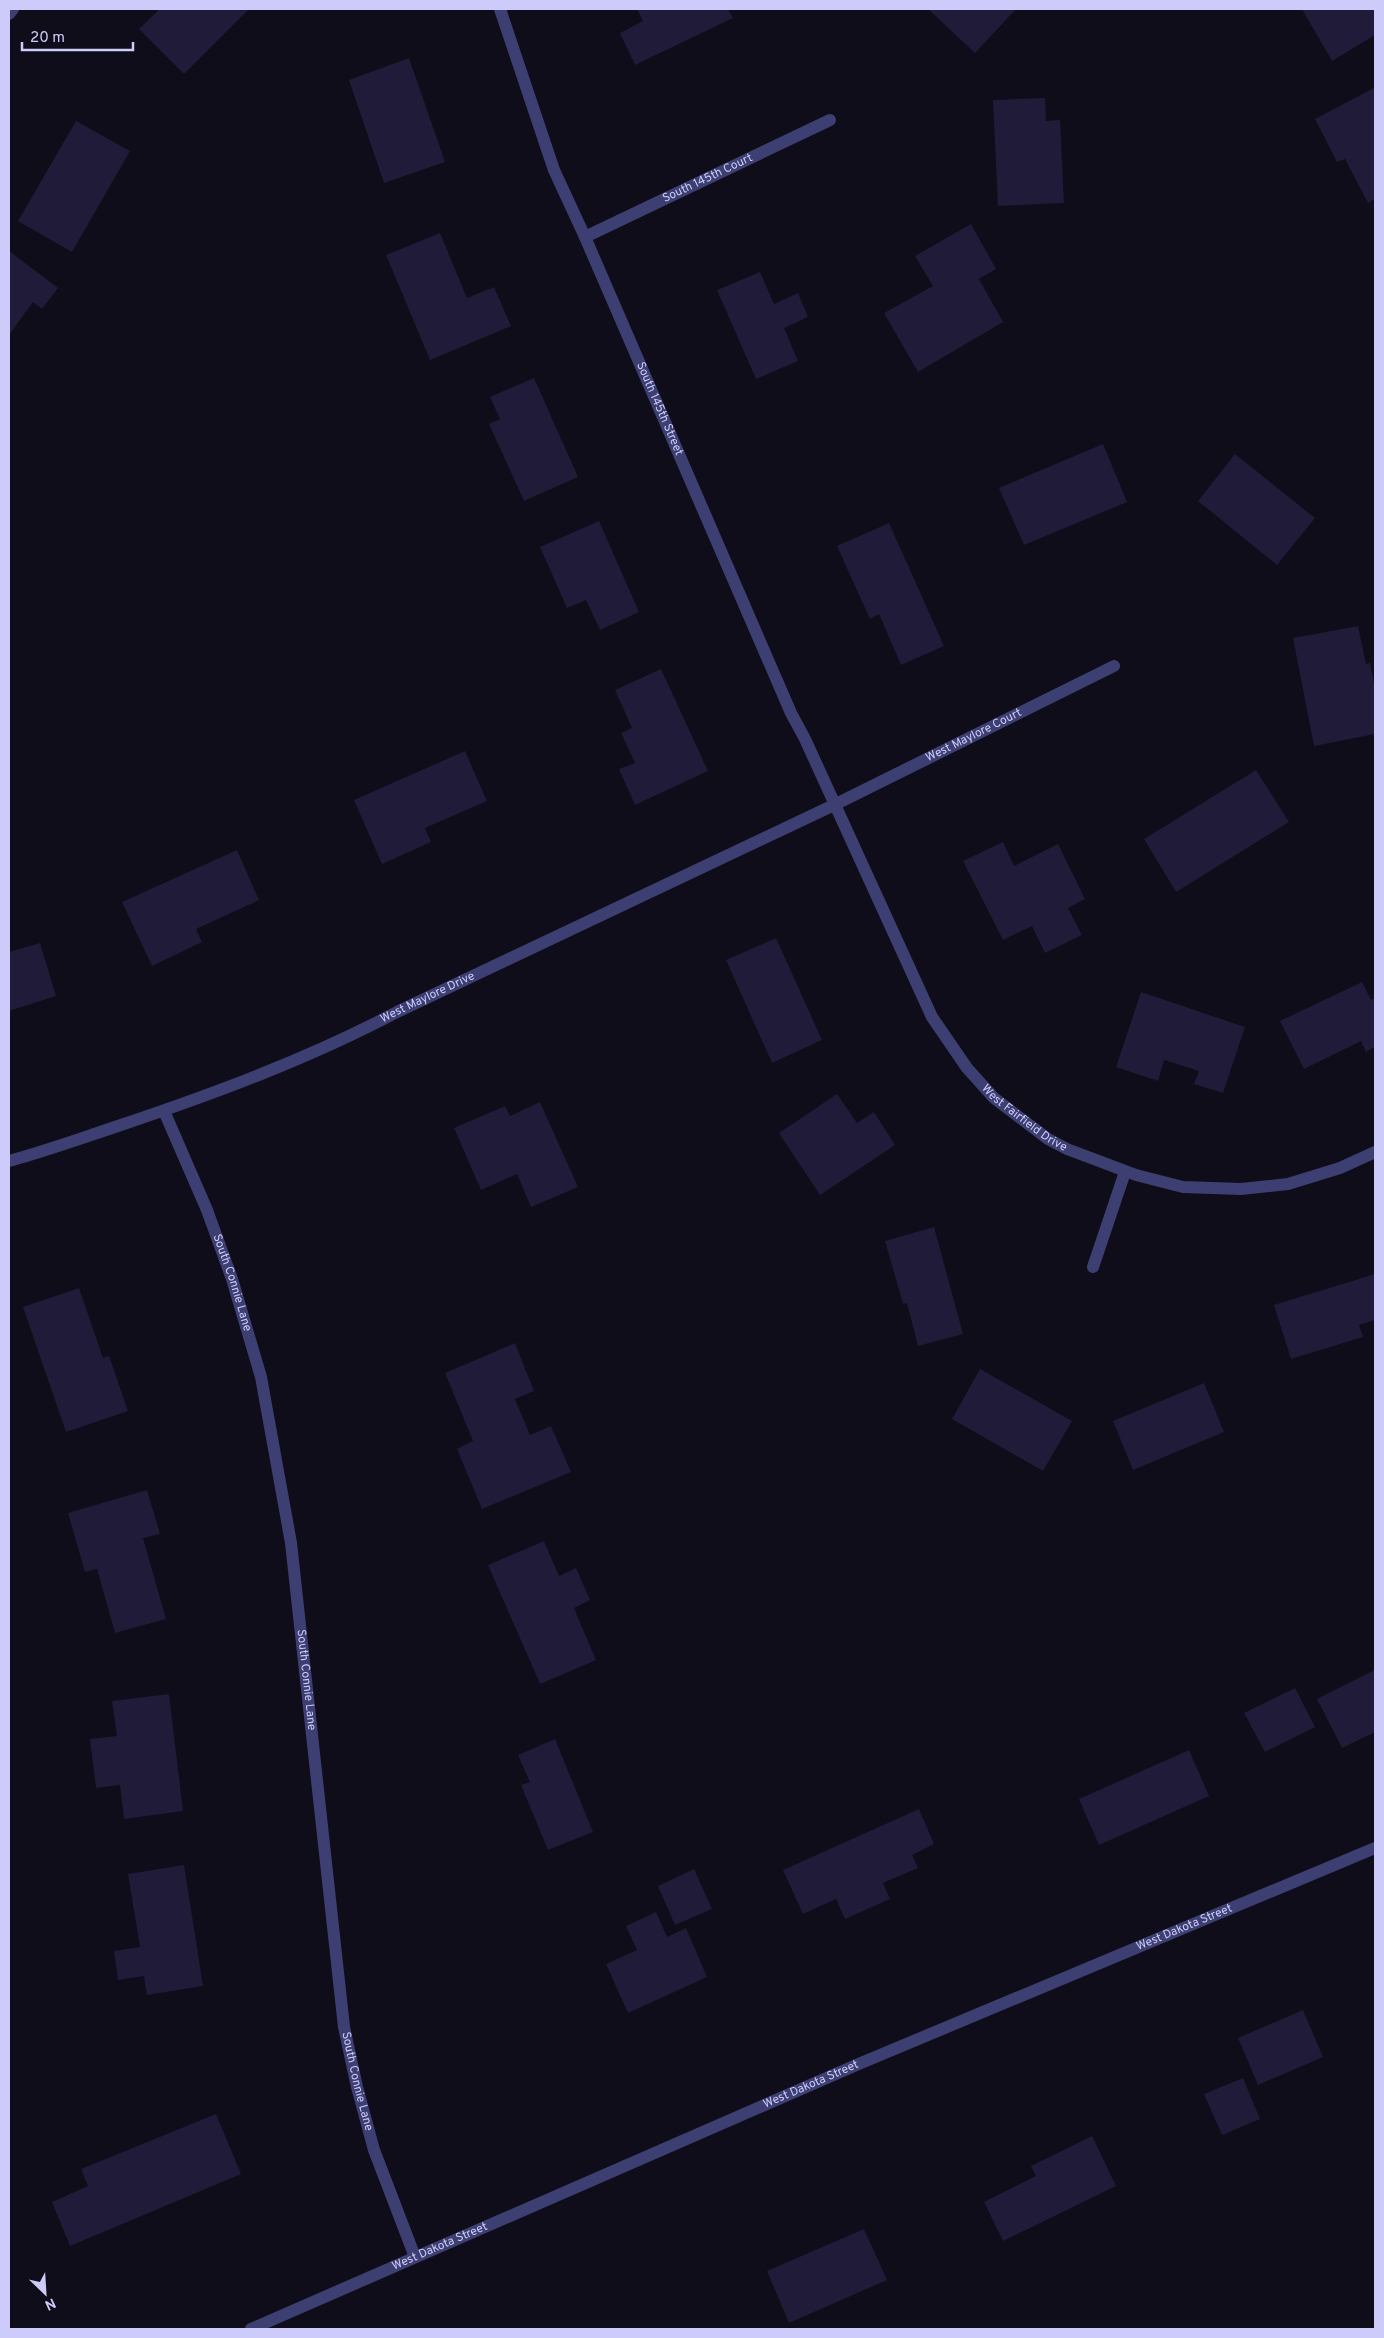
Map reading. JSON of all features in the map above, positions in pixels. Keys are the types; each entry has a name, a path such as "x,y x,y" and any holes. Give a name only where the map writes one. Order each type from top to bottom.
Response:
{"street":[{"path":"9,14 13,9"},
{"name":"South 145th Street","path":"500,9 554,170 585,237 791,713 805,739 834,805"},
{"name":"South 145th Court","path":"585,237 830,120"},
{"name":"West Maylore Court","path":"834,805 1114,666"},
{"name":"West Maylore Drive","path":"9,1161 164,1111 251,1078 347,1038 397,1012 834,805"},
{"name":"West Fairfield Drive","path":"834,805 932,1017 967,1068 994,1098 1048,1139 1067,1149 1125,1172 1183,1186 1241,1189 1288,1184 1340,1168 1375,1152"},
{"name":"South Connie Lane","path":"164,1111 207,1210 232,1279 261,1377 291,1543 344,2027 356,2087 374,2150 414,2257"},
{"path":"1093,1268 1125,1172"},
{"name":"West Dakota Street","path":"251,2329 861,2063 1375,1848"}],"building":[{"path":"160,9 248,10 184,74 139,29"},
{"path":"637,9 728,9 733,18 635,65 620,33 643,21"},
{"path":"928,9 1016,9 975,53"},
{"path":"1302,9 1375,9 1375,35 1332,61"},
{"path":"409,58 445,162 384,183 349,80"},
{"path":"1374,88 1375,199 1368,203 1345,159 1337,162 1315,119"},
{"path":"1045,98 1046,121 1060,120 1064,203 998,206 993,100"},
{"path":"76,121 130,151 72,252 18,221"},
{"path":"971,224 996,269 979,279 1003,322 918,372 884,313 933,286 915,256"},
{"path":"440,233 467,298 494,287 511,326 430,360 386,255"},
{"path":"9,251 58,288 42,309 33,302 9,335"},
{"path":"760,272 774,304 798,293 808,317 784,328 798,361 756,379 717,290"},
{"path":"534,378 578,477 524,501 489,424 500,419 490,397"},
{"path":"1103,444 1127,502 1024,545 999,488"},
{"path":"1235,454 1315,518 1277,565 1198,501"},
{"path":"599,521 639,612 600,630 586,600 567,608 540,547"},
{"path":"889,523 944,646 901,665 879,614 870,619 837,546"},
{"path":"1358,626 1366,664 1370,663 1375,689 1375,734 1314,746 1293,638"},
{"path":"661,669 708,771 635,805 619,769 635,763 621,733 632,728 615,690"},
{"path":"465,751 487,801 425,828 431,842 382,864 354,800"},
{"path":"1256,770 1289,822 1176,892 1144,839"},
{"path":"1003,842 1014,866 1058,844 1085,899 1068,908 1082,935 1045,953 1032,926 1003,940 963,861"},
{"path":"237,850 259,900 196,929 202,942 152,966 122,902"},
{"path":"776,938 822,1040 772,1063 726,960"},
{"path":"40,943 56,996 9,1011 9,952"},
{"path":"1362,982 1371,1000 1375,998 1375,1047 1366,1052 1361,1041 1304,1069 1280,1021"},
{"path":"1141,992 1245,1027 1223,1093 1194,1084 1199,1071 1164,1060 1158,1081 1116,1067"},
{"path":"837,1094 857,1123 874,1112 895,1145 820,1195 779,1133"},
{"path":"540,1102 578,1187 531,1207 517,1174 481,1190 454,1128 505,1106 510,1116"},
{"path":"934,1227 963,1334 918,1346 907,1303 903,1304 885,1241"},
{"path":"1375,1274 1375,1320 1359,1325 1363,1337 1291,1359 1274,1305"},
{"path":"79,1288 103,1358 109,1356 128,1411 66,1432 23,1307"},
{"path":"515,1343 534,1391 515,1399 530,1435 551,1426 571,1472 482,1509 457,1449 473,1441 445,1373"},
{"path":"980,1369 1072,1421 1043,1471 952,1419"},
{"path":"1204,1383 1224,1432 1133,1470 1113,1421"},
{"path":"147,1490 160,1534 143,1538 166,1619 115,1633 97,1569 85,1572 68,1513"},
{"path":"544,1541 559,1576 576,1568 590,1600 574,1608 596,1660 540,1684 488,1565"},
{"path":"1375,1670 1375,1732 1342,1748 1317,1699"},
{"path":"1295,1688 1315,1727 1265,1752 1244,1713"},
{"path":"169,1694 183,1811 124,1819 120,1785 96,1788 90,1739 117,1736 112,1701"},
{"path":"555,1739 593,1832 548,1850 521,1785 530,1782 518,1755"},
{"path":"1189,1750 1209,1796 1099,1845 1079,1799"},
{"path":"919,1809 934,1844 912,1855 918,1868 883,1883 890,1899 845,1919 836,1899 803,1914 783,1870"},
{"path":"184,1865 203,1986 147,1995 144,1976 118,1980 114,1951 140,1947 128,1874"},
{"path":"694,1869 712,1909 675,1925 658,1886"},
{"path":"656,1912 667,1937 686,1928 707,1977 628,2013 606,1964 637,1950 626,1926"},
{"path":"1303,2010 1323,2057 1258,2085 1238,2038"},
{"path":"1243,2078 1260,2119 1222,2135 1204,2094"},
{"path":"216,2114 241,2174 70,2246 52,2202 88,2186 81,2169"},
{"path":"1092,2136 1116,2186 1003,2241 984,2202 1036,2176 1031,2166"},
{"path":"864,2229 887,2280 789,2323 767,2271"}]}
